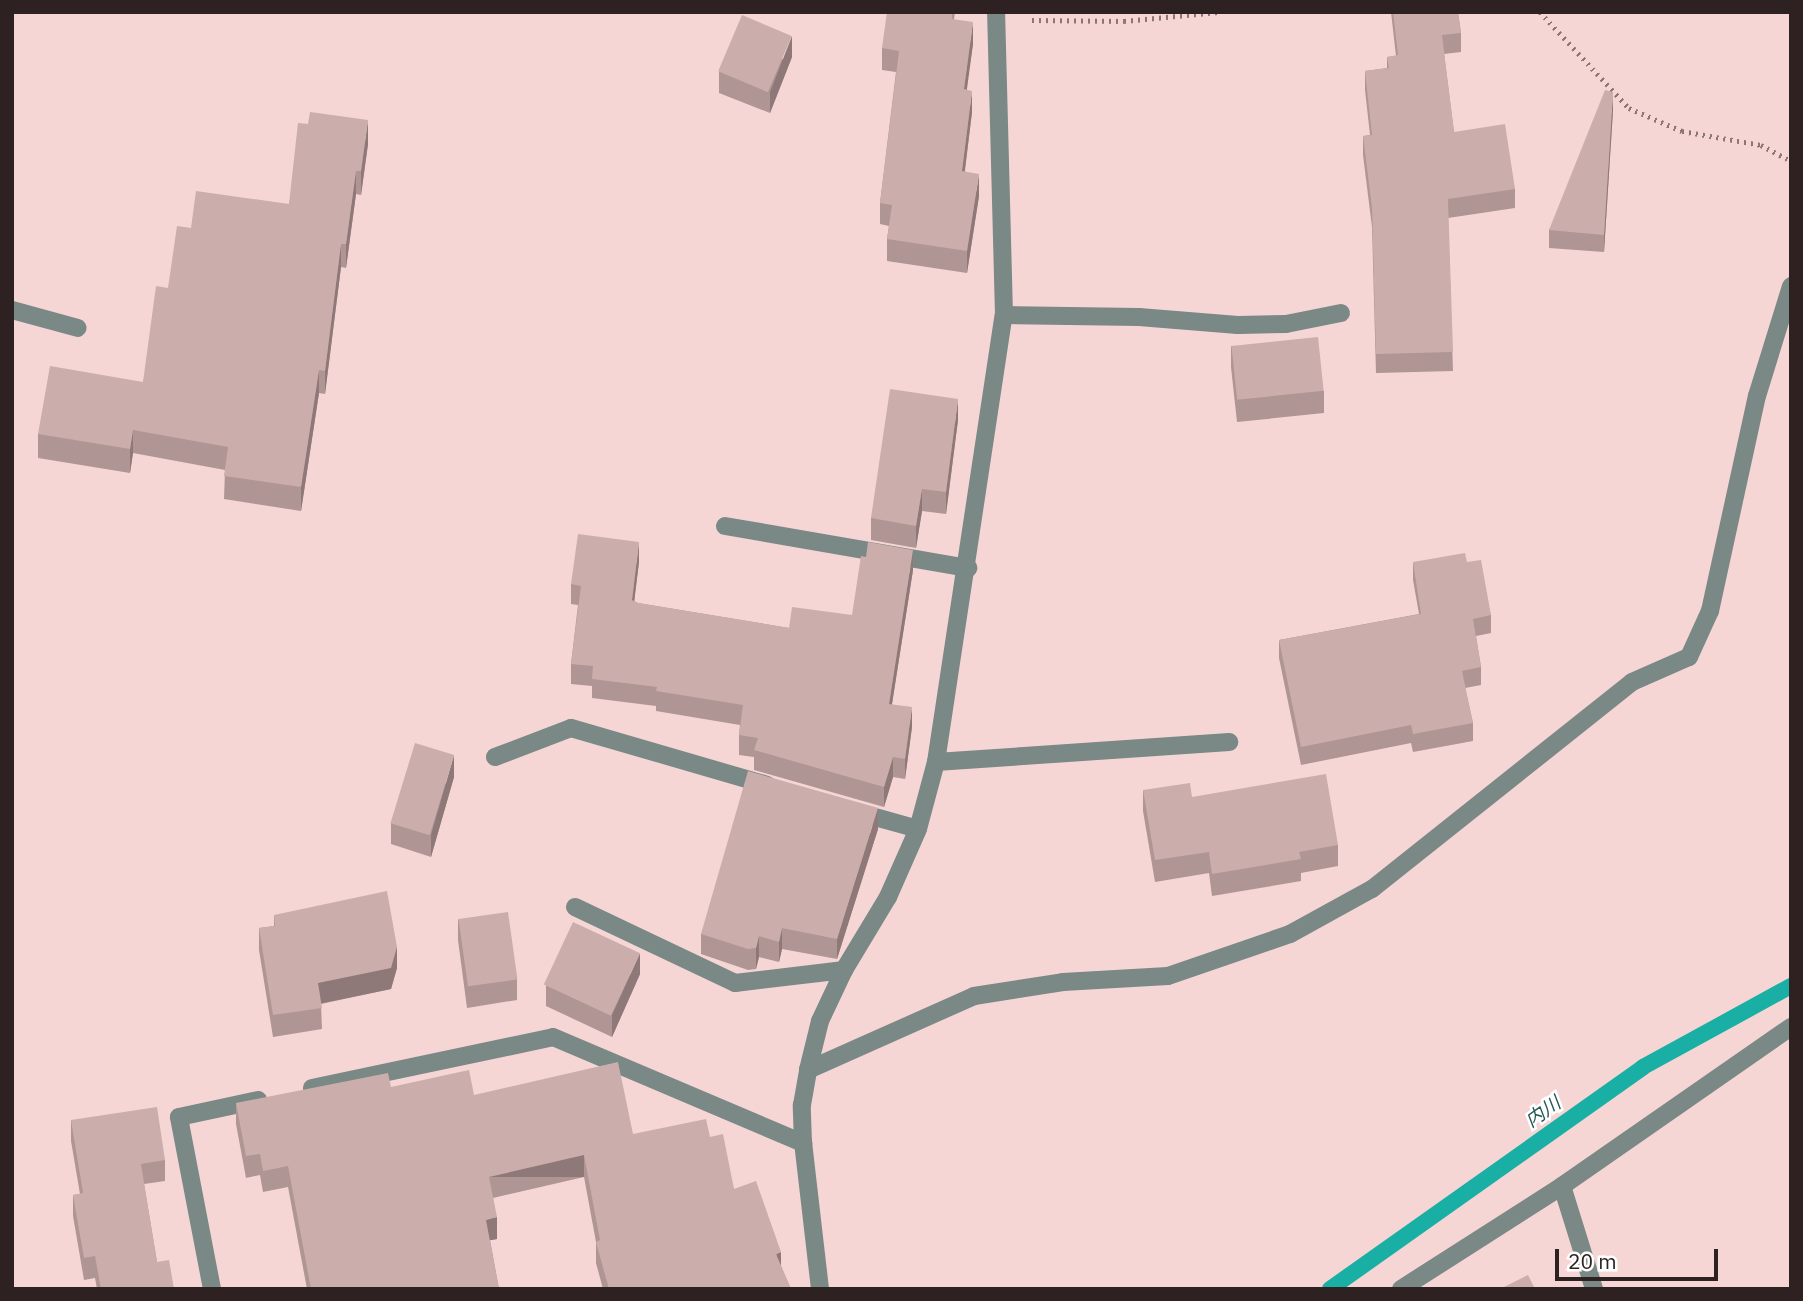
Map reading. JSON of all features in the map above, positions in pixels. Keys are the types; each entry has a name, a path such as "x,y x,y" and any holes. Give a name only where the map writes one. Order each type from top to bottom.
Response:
{"street":[{"path":"820,1289 803,1143 802,1105 808,1070 820,1021 844,970 888,897 918,829 936,762 968,568 1004,316 996,16"},
{"path":"808,1070 974,996 1063,982 1168,976 1290,934 1372,889 1632,682 1689,657 1710,611 1757,396 1791,286"},
{"path":"12,310 78,328"},
{"path":"1004,316 1139,317 1262,325 1340,313"},
{"path":"725,526 968,568"},
{"path":"495,757 571,728 785,790"},
{"path":"936,762 1229,742"},
{"path":"838,806 918,829"},
{"path":"575,907 735,983 844,970"},
{"path":"1401,1289 1562,1186 1791,1027"},
{"path":"299,1091 553,1037 803,1143"},
{"path":"212,1289 179,1117 272,1097"},
{"path":"1562,1186 1594,1289"}],"path":[{"path":"996,16 1124,21 1219,12"},
{"path":"1540,12 1629,108 1682,131 1760,145 1791,161"}],"building":[{"path":"887,12 952,12 952,19 973,22 964,89 972,91 962,171 979,174 967,251 887,239 892,205 880,203 899,51 882,48"},
{"path":"1393,12 1458,12 1461,33 1442,35 1454,132 1505,124 1515,189 1448,199 1453,352 1376,354 1372,208 1363,136 1372,135 1365,71 1389,68 1387,57 1398,55"},
{"path":"742,15 792,36 768,92 718,71"},
{"path":"1605,90 1613,92 1604,235 1549,230"},
{"path":"310,112 368,120 361,171 356,171 346,244 341,244 325,371 319,370 301,487 224,476 228,447 133,430 130,449 38,434 50,366 143,382 156,286 168,288 177,226 191,228 196,191 289,204 298,123 308,124"},
{"path":"1318,337 1324,391 1237,400 1231,346"},
{"path":"890,389 958,399 946,492 922,489 916,526 871,518"},
{"path":"578,534 639,542 632,600 638,603 789,628 792,607 852,615 861,556 866,557 868,542 913,550 889,704 912,707 905,759 893,757 884,787 754,750 758,738 739,735 743,705 656,691 657,687 592,679 593,666 571,664 581,586 571,584"},
{"path":"1465,553 1467,562 1481,560 1491,615 1473,619 1481,667 1462,671 1473,723 1413,734 1411,725 1301,747 1279,640 1421,614 1413,562"},
{"path":"415,743 454,755 430,835 390,823"},
{"path":"748,771 878,808 837,939 782,928 779,942 759,936 756,948 748,949 701,934"},
{"path":"1326,774 1338,845 1299,852 1301,859 1212,874 1209,852 1155,860 1143,790 1190,783 1192,797"},
{"path":"387,891 397,947 391,968 318,983 322,1008 273,1015 259,928 275,926 274,915"},
{"path":"508,912 517,979 468,986 458,919"},
{"path":"573,922 640,953 611,1016 544,985"},
{"path":"618,1062 633,1134 706,1119 710,1137 723,1134 734,1189 756,1181 781,1252 776,1254 791,1289 609,1289 596,1242 600,1240 584,1155 489,1177 497,1217 486,1220 499,1289 311,1289 288,1166 263,1171 260,1154 246,1156 236,1103 388,1073 391,1087 469,1070 474,1095"},
{"path":"157,1107 165,1160 141,1164 157,1262 169,1260 174,1289 101,1289 95,1256 84,1258 73,1195 83,1193 71,1120"},
{"path":"1528,1275 1535,1289 1500,1289"}],"waterway":[{"name":"内川","path":"1330,1289 1643,1067 1791,986"}]}
